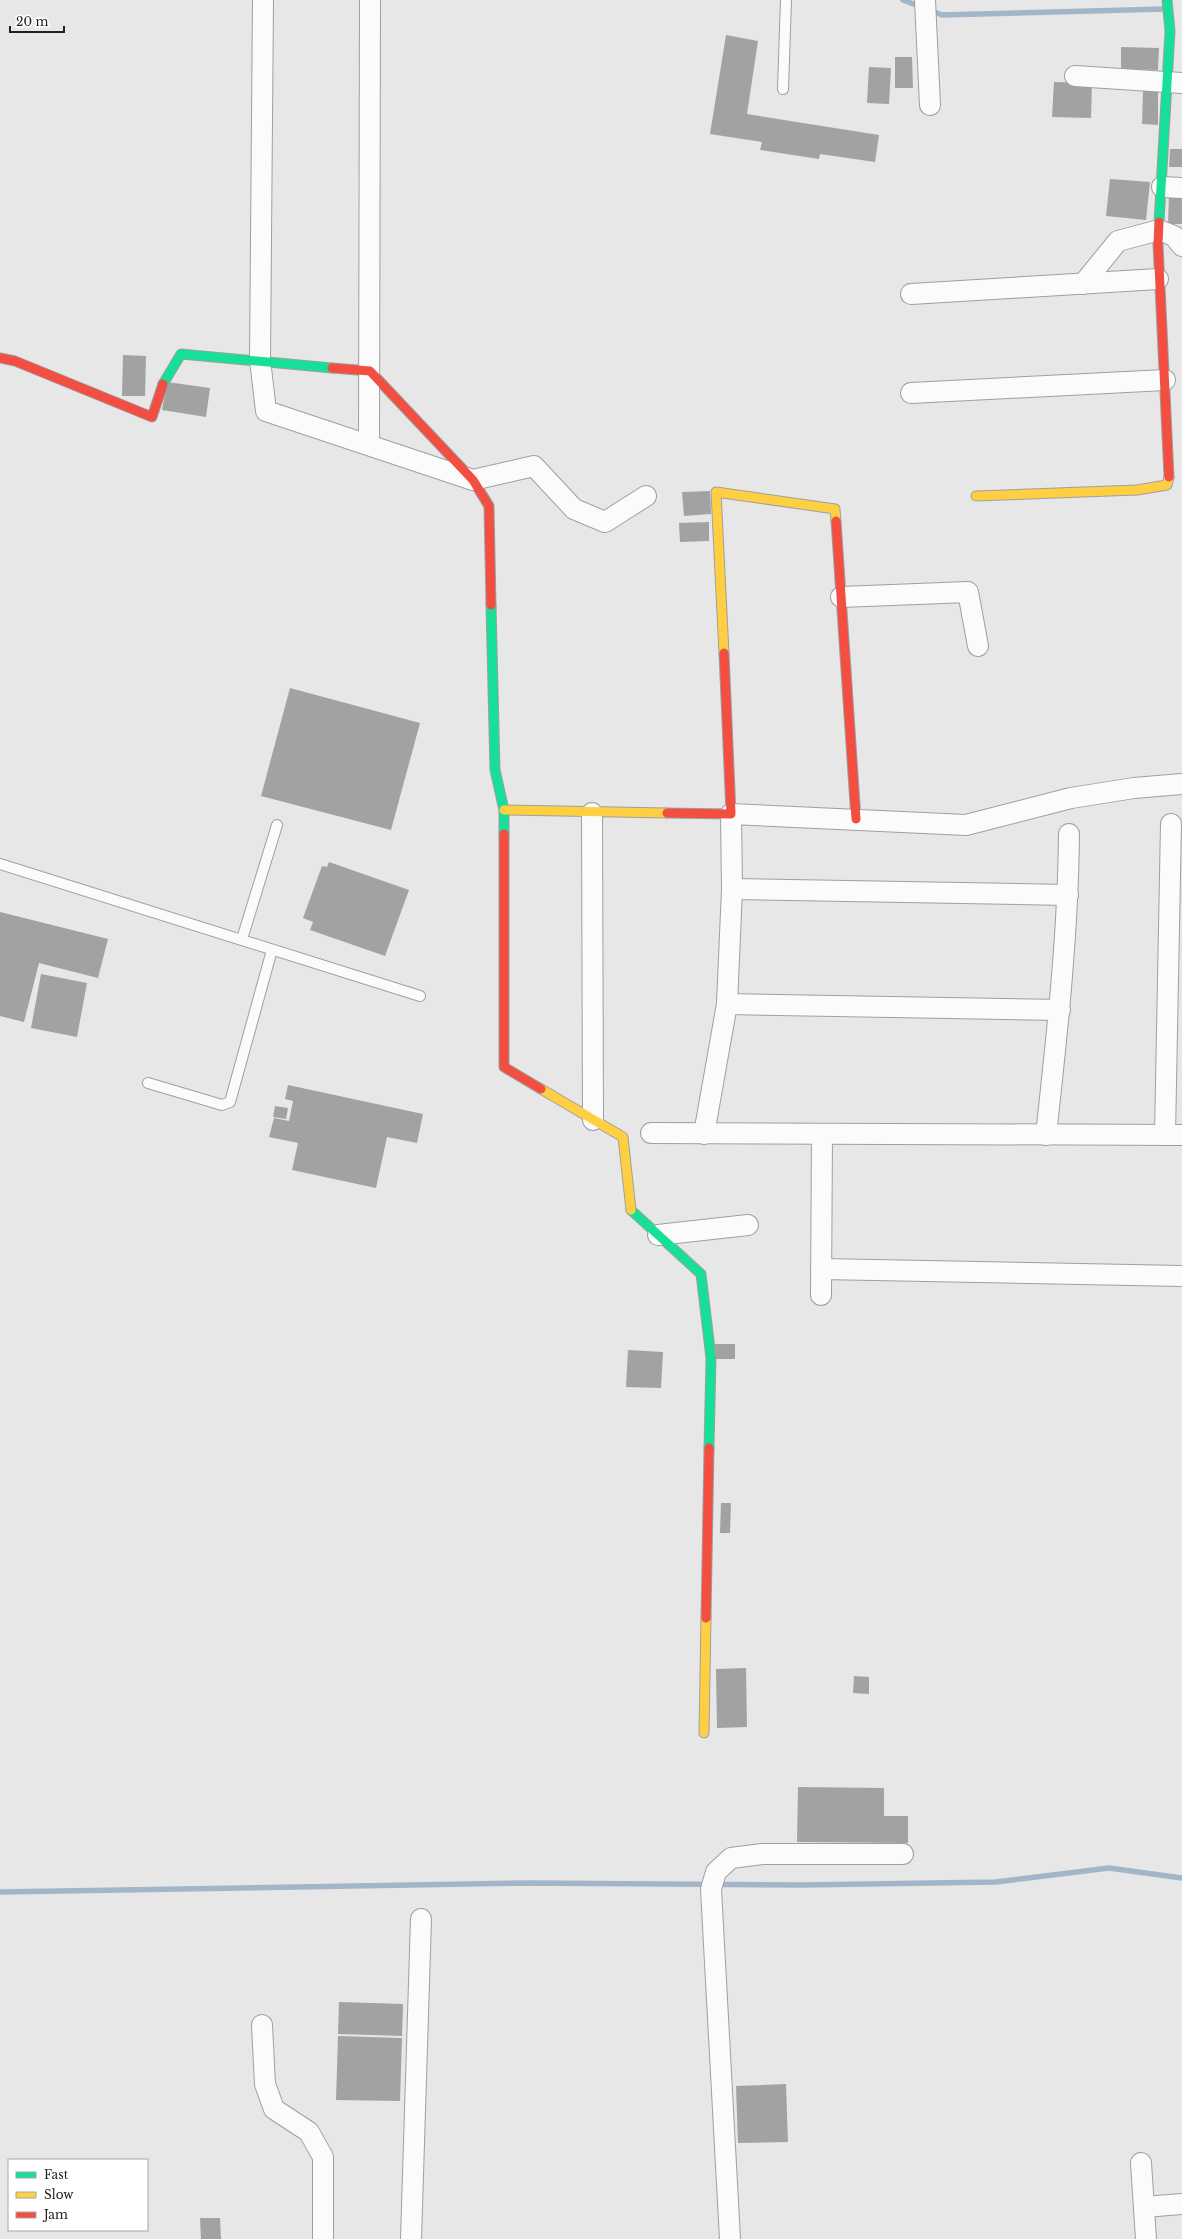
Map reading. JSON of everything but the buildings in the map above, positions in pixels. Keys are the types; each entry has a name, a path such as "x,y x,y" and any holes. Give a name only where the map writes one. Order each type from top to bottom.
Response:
{"street":[{"path":"263,0 260,360 266,411 473,480 534,466 574,509 605,522 646,496"},
{"path":"369,445 370,0"},
{"path":"976,496 1137,490 1167,485 1169,475 1165,380 1158,279 1162,188 1174,82 1167,0"},
{"path":"926,9 930,105"},
{"path":"1075,76 1174,82"},
{"path":"1162,188 1182,188"},
{"path":"1083,284 1118,241 1159,230 1174,236 1182,246"},
{"path":"911,294 1158,279"},
{"path":"0,358 15,361 152,417 163,384 181,354 370,371 473,480 489,506 495,770 504,810 504,1067 623,1137 629,1208 701,1274 711,1358 704,1733"},
{"path":"911,393 1165,380"},
{"path":"704,1134 727,1004 732,889 731,814 716,492 836,509 856,819"},
{"path":"841,597 968,592 978,646"},
{"path":"504,810 592,813 731,814 966,825 1071,798 1134,788 1182,784"},
{"path":"592,813 593,1120"},
{"path":"651,1133 1173,1135 1175,901 1171,824"},
{"path":"1046,1135 1060,1010 1068,895 1069,834"},
{"path":"732,889 1068,895"},
{"path":"727,1004 1060,1010"},
{"path":"821,1295 822,1134"},
{"path":"658,1235 748,1225"},
{"path":"821,1269 1182,1276"},
{"path":"730,2239 713,1882 731,1858 762,1854 903,1854"},
{"path":"411,2239 421,1919"},
{"path":"262,2025 265,2084 274,2109 309,2132 323,2157 323,2239"},
{"path":"1141,2163 1146,2239"},
{"path":"1144,2207 1182,2204"}],"lane":[{"path":"783,89 786,0"},
{"path":"242,939 277,826"},
{"path":"0,864 420,996"},
{"path":"148,1083 222,1104 230,1102 272,950"}],"waterway":[{"path":"903,0 921,7"},
{"path":"929,10 942,15 1164,9"},
{"path":"0,1892 529,1883 802,1885 996,1882 1109,1868 1182,1878"}],"traffic: fast":[{"path":"1159,222 1170,31 1167,0"},
{"path":"163,384 181,354 332,368"},
{"path":"491,605 495,770 504,810 504,834"},
{"path":"631,1210 701,1274 711,1358 709,1448"}],"traffic: slow":[{"path":"976,496 1137,490 1167,485 1169,477"},
{"path":"724,653 716,492 835,509 836,521"},
{"path":"504,810 667,813"},
{"path":"541,1089 623,1137 631,1210"},
{"path":"704,1733 706,1618"}],"traffic: jam":[{"path":"1159,222 1158,244 1169,477"},
{"path":"0,358 15,361 152,417 163,384"},
{"path":"332,368 370,371 473,480 489,506 491,605"},
{"path":"836,521 856,819"},
{"path":"667,813 731,814 724,653"},
{"path":"504,834 504,1067 541,1089"},
{"path":"706,1618 709,1448"}]}
